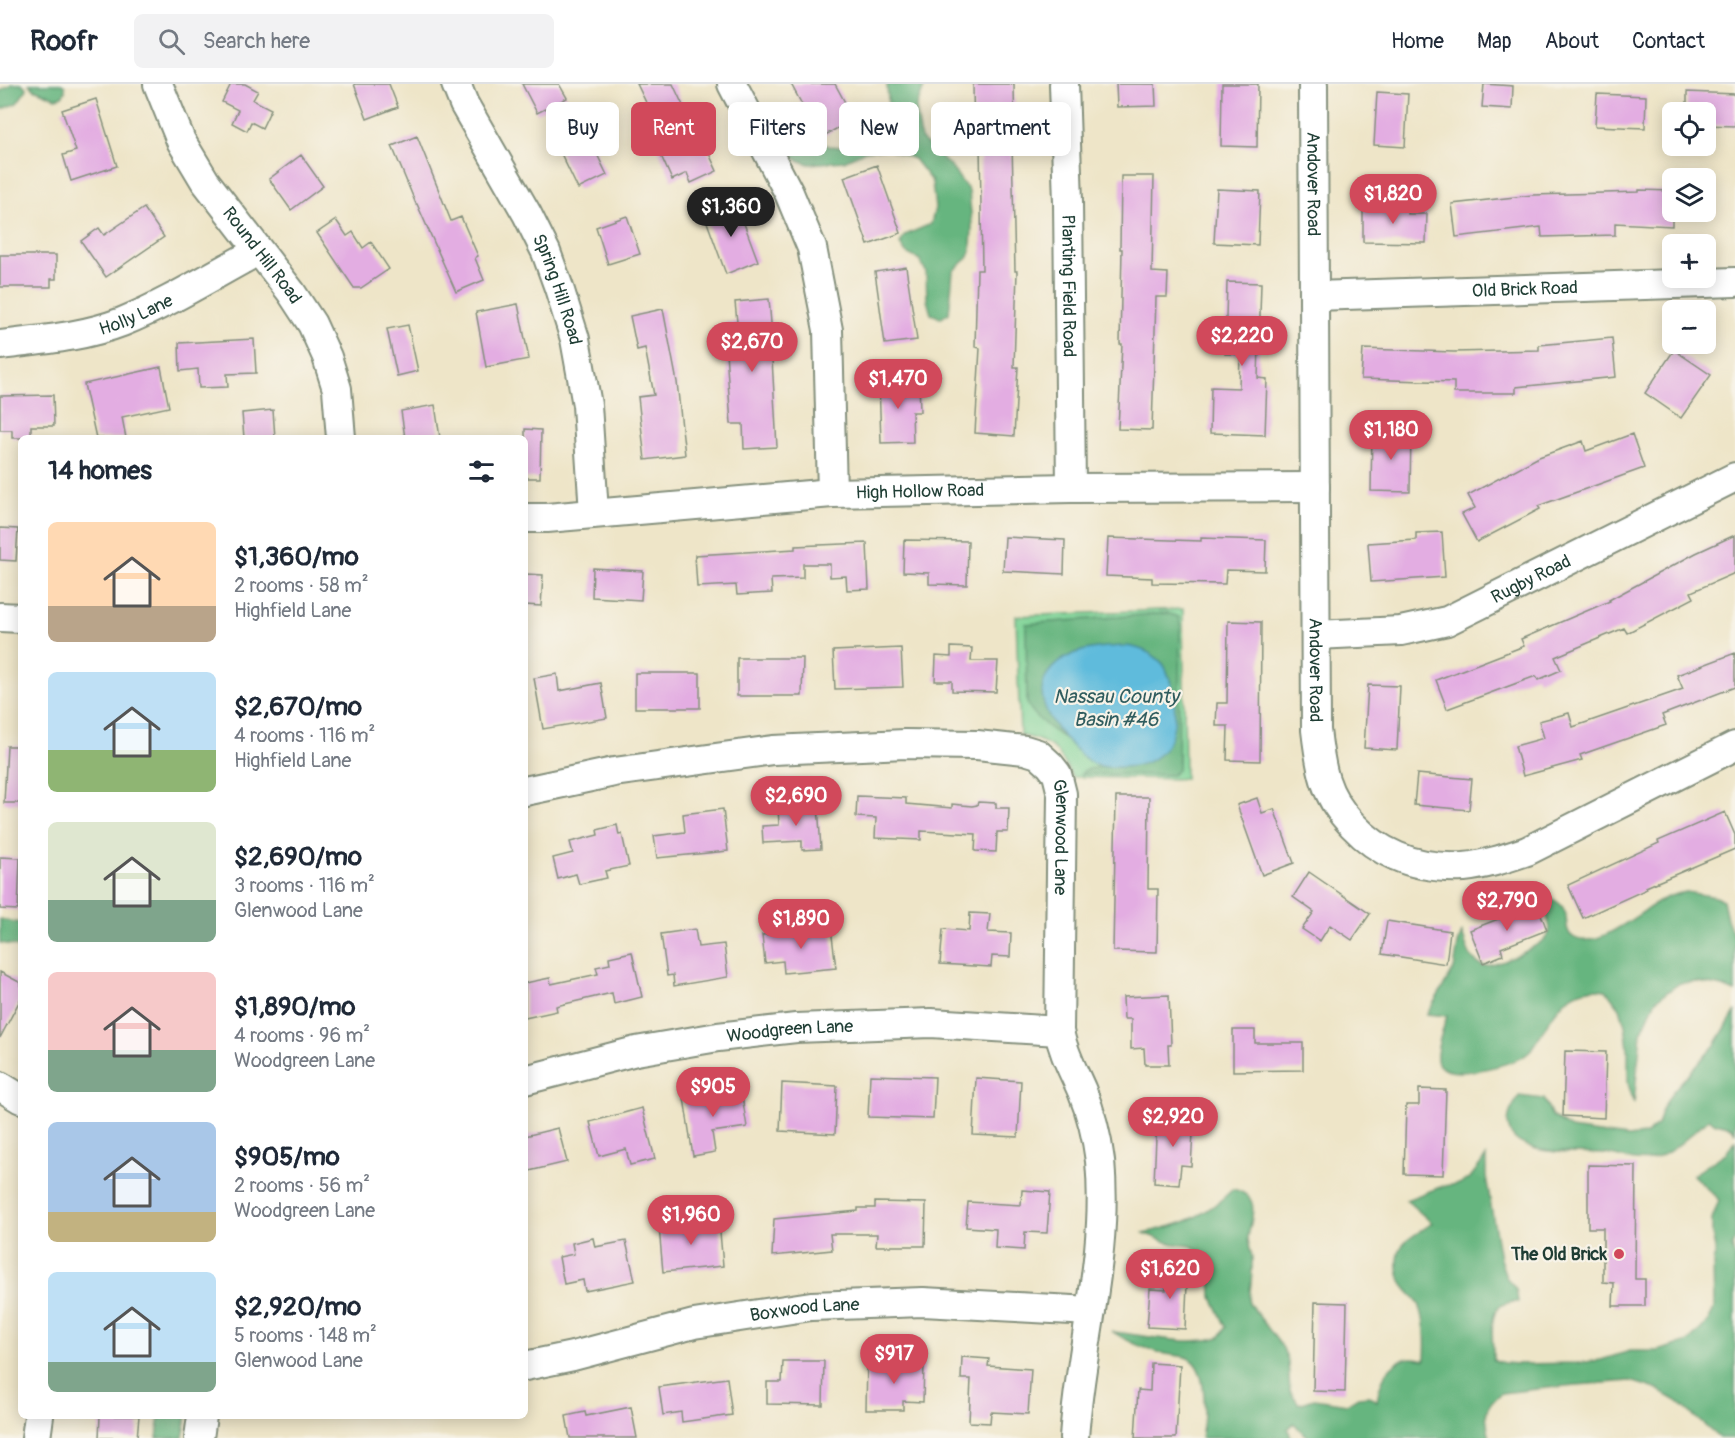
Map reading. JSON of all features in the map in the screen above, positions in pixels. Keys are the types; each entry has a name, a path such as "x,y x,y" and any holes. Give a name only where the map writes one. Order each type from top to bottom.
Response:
{"street":[{"name":"Round Hill Road","path":"158,84 181,141 206,181 312,324 327,357 337,388 341,435"},
{"name":"Spring Hill Road","path":"456,84 464,104 546,252 559,288 575,339 587,405 594,513"},
{"path":"732,84 789,193 812,248 828,330 832,493"},
{"name":"Planting Field Road","path":"1064,84 1068,202 1071,488"},
{"name":"Andover Road","path":"1313,84 1316,730 1318,753 1325,782 1338,808 1358,832 1395,856 1426,865 1463,867 1493,863 1527,851 1735,746"},
{"name":"Holly Lane","path":"0,345 69,337 120,322 148,310 258,251"},
{"name":"Old Brick Road","path":"1315,296 1735,282"},
{"name":"Rugby Road","path":"1316,635 1401,631 1447,621 1735,477"},
{"name":"High Hollow Road","path":"528,518 832,493 1071,488 1315,487"},
{"path":"0,617 18,618"},
{"name":"Glenwood Lane","path":"528,790 614,772 773,750 915,744 977,745 1025,750 1038,754 1050,765 1057,774 1062,794 1059,1031 1065,1054 1082,1091 1094,1128 1100,1161 1102,1220 1100,1253 1074,1438"},
{"name":"Woodgreen Lane","path":"528,1079 636,1051 718,1037 796,1028 931,1023 1059,1031"},
{"path":"0,1086 18,1097"},
{"name":"Boxwood Lane","path":"528,1365 694,1324 811,1306 923,1302 1091,1311"},
{"path":"36,1438 39,1419"},
{"path":"199,1438 202,1419"}],"green space":[{"path":"12,84 23,84 27,89 17,103 0,110 0,91"},
{"path":"29,84 61,84 65,86 65,92 56,98 34,89"},
{"path":"887,84 925,84 918,102 888,102"},
{"path":"919,127 921,139 931,148 931,156 939,156 951,167 969,191 972,225 971,249 967,259 953,271 949,313 941,318 931,314 927,300 926,272 920,260 906,253 900,244 905,235 931,224 935,208 932,182 914,159 906,156 919,156"},
{"path":"827,145 839,147 839,156 854,156 844,161 809,164 787,156 827,156"},
{"path":"1183,609 1185,779 1072,777 1053,748 1040,740 1020,735 1016,616"},
{"path":"1167,613 1179,617 1180,625 1178,770 1172,775 1081,774 1085,770 1117,764 1080,747 1054,731 1033,713 1027,703 1026,624"},
{"path":"1686,892 1723,900 1735,940 1735,992 1698,982 1680,983 1656,1000 1641,1033 1634,1103 1628,1083 1628,1048 1625,1025 1620,1008 1606,990 1592,989 1575,993 1561,1005 1529,1052 1509,1063 1482,1070 1456,1072 1446,1070 1439,1065 1438,1049 1447,1016 1427,1014 1454,969 1462,933 1468,951 1477,963 1487,966 1517,956 1537,945 1548,935 1550,930 1547,914 1548,897 1563,908 1570,934 1582,940 1605,935 1663,899"},
{"path":"0,919 18,922 18,948 0,943"},
{"path":"1735,1012 1735,1132 1732,1127 1709,1119 1665,1154 1643,1161 1603,1154 1543,1150 1516,1140 1509,1130 1509,1116 1519,1096 1544,1099 1552,1116 1571,1129 1627,1137 1645,1135 1657,1125 1661,1111 1673,1091 1715,1045"},
{"path":"1735,1141 1735,1239 1732,1246 1735,1259 1735,1438 1719,1438 1677,1401 1656,1389 1631,1381 1501,1393 1491,1403 1486,1413 1490,1438 1310,1438 1294,1423 1288,1429 1291,1438 1201,1438 1204,1395 1195,1364 1188,1358 1151,1350 1113,1332 1180,1341 1220,1337 1226,1327 1212,1297 1211,1277 1204,1257 1192,1246 1169,1243 1144,1233 1170,1227 1203,1213 1233,1189 1249,1197 1253,1209 1248,1238 1252,1257 1249,1303 1283,1348 1288,1362 1290,1391 1299,1404 1314,1399 1347,1404 1358,1397 1369,1396 1377,1401 1382,1382 1391,1367 1406,1359 1425,1360 1423,1318 1418,1302 1401,1280 1398,1263 1404,1243 1432,1223 1406,1200 1469,1179 1486,1157 1486,1176 1500,1259 1506,1277 1516,1289 1518,1302 1507,1303 1499,1307 1495,1313 1492,1331 1493,1360 1518,1364 1578,1363 1601,1360 1630,1351 1657,1351 1688,1342 1708,1322 1714,1308 1713,1261 1716,1253 1712,1219 1719,1200 1693,1175 1727,1152"},
{"path":"160,1419 186,1419 183,1438 157,1438"}],"water":[{"name":"Nassau County Basin #46","path":"1127,646 1151,654 1165,667 1172,686 1175,709 1172,734 1160,754 1150,761 1122,767 1095,765 1080,754 1054,724 1043,699 1043,686 1047,675 1057,664 1073,654 1092,649"}],"building":[{"path":"231,84 245,84 258,91 253,100 271,109 262,128 251,122 247,131 232,123 238,110 222,102"},
{"path":"354,84 389,84 398,107 367,119"},
{"path":"522,84 559,84 567,98 559,102 546,102 546,108 537,113"},
{"path":"637,84 673,84 681,102 646,102"},
{"path":"791,84 835,84 845,102 839,102 839,127 827,134 827,102 801,102"},
{"path":"973,84 1014,84 1014,102 973,102"},
{"path":"1116,84 1155,84 1156,106 1117,107"},
{"path":"1222,84 1258,84 1257,147 1221,146"},
{"path":"1484,84 1513,86 1512,109 1482,107"},
{"path":"1377,92 1408,94 1405,147 1374,145"},
{"path":"1687,92 1735,94 1735,126 1716,125 1716,102 1687,102"},
{"path":"1597,94 1646,96 1645,128 1595,126"},
{"path":"96,99 117,166 71,181 63,155 76,151 62,110"},
{"path":"417,136 451,221 461,217 478,256 475,258 484,280 456,292 392,146"},
{"path":"301,155 323,186 291,210 269,179"},
{"path":"562,156 598,156 607,175 578,189"},
{"path":"661,156 710,156 717,171 691,183 687,173 672,180"},
{"path":"980,156 1012,156 1015,271 1017,271 1014,367 1018,367 1014,436 975,433 980,348 975,347 977,270 982,270"},
{"path":"877,165 901,233 868,245 844,177"},
{"path":"1121,176 1154,176 1152,272 1168,273 1167,297 1156,297 1152,430 1118,429 1122,344 1120,344"},
{"path":"1217,189 1260,191 1258,245 1214,243"},
{"path":"1639,190 1662,191 1662,222 1672,222 1672,226 1615,223 1615,235 1542,237 1541,227 1456,237 1452,204 1533,195 1639,192"},
{"path":"736,202 758,261 726,274 704,214"},
{"path":"1363,205 1408,205 1408,214 1427,214 1426,243 1363,242"},
{"path":"144,208 164,237 106,277 81,241 99,228 104,235"},
{"path":"627,216 640,254 608,264 596,227"},
{"path":"336,220 347,236 353,232 363,248 371,242 389,269 361,288 354,288 317,233"},
{"path":"0,255 56,255 56,279 51,279 51,287 0,287"},
{"path":"906,267 917,340 885,344 875,272"},
{"path":"1227,282 1261,283 1258,378 1267,379 1265,435 1210,433 1211,387 1239,388 1240,354 1225,354"},
{"path":"769,299 777,447 744,449 743,424 731,424 724,323 737,322 735,302"},
{"path":"518,304 529,359 486,367 476,312"},
{"path":"663,309 677,382 685,455 645,460 638,397 654,395 645,348 637,350 630,316"},
{"path":"408,325 418,371 397,376 387,329"},
{"path":"1612,338 1616,377 1516,387 1516,393 1454,393 1454,382 1361,379 1363,349 1454,352 1539,350 1539,345"},
{"path":"254,339 256,373 227,374 228,387 199,388 198,369 180,371 179,343"},
{"path":"1671,354 1680,354 1711,375 1681,418 1645,393"},
{"path":"161,367 169,407 122,417 125,435 95,435 84,384"},
{"path":"919,380 920,412 912,412 913,442 881,443 879,381"},
{"path":"53,395 54,426 31,426 31,435 18,435 18,438 12,438 12,430 0,430 0,396"},
{"path":"435,405 440,435 405,435 401,411"},
{"path":"273,410 275,435 244,435 242,413"},
{"path":"525,429 541,430 540,478 528,478 528,435 525,435"},
{"path":"1372,430 1411,431 1410,492 1371,491"},
{"path":"1632,434 1644,468 1538,506 1540,509 1477,542 1462,514 1475,508 1468,495 1539,457 1583,441 1586,451"},
{"path":"0,528 18,529 16,561 0,560"},
{"path":"1442,532 1445,577 1371,582 1368,543 1416,540 1416,533"},
{"path":"1735,535 1735,573 1691,592 1694,598 1627,633 1624,628 1555,657 1561,670 1538,680 1536,676 1447,709 1436,680 1524,646 1521,639 1610,601 1696,553"},
{"path":"1005,537 1065,540 1064,574 1003,571"},
{"path":"1108,538 1201,541 1201,538 1266,540 1265,571 1226,570 1225,584 1152,583 1152,578 1106,576"},
{"path":"904,540 968,541 967,585 929,584 929,573 903,572"},
{"path":"867,543 869,589 847,590 846,576 830,577 830,564 803,564 803,578 771,579 772,593 737,595 736,585 697,587 695,555 795,549 795,546"},
{"path":"593,568 643,571 641,600 592,597"},
{"path":"528,574 543,575 541,606 528,605"},
{"path":"1228,621 1261,622 1260,761 1227,760 1228,726 1216,726 1217,703 1227,703"},
{"path":"951,647 972,648 971,661 998,661 996,692 952,691 952,681 935,681 936,656 951,657"},
{"path":"901,648 903,687 835,689 833,651"},
{"path":"1735,653 1735,687 1662,715 1666,725 1580,755 1582,760 1523,776 1515,746 1544,738 1539,721 1569,713 1573,727 1683,689 1677,675"},
{"path":"737,658 803,658 802,696 737,696"},
{"path":"635,673 700,673 700,708 635,708"},
{"path":"557,674 559,691 601,683 607,718 543,729 534,678"},
{"path":"1368,685 1400,686 1397,750 1364,748"},
{"path":"7,746 18,746 18,803 4,803"},
{"path":"1417,774 1472,779 1469,810 1414,805"},
{"path":"857,796 906,798 906,804 952,808 952,804 972,806 977,805 978,802 996,803 996,808 1009,808 1008,832 997,832 996,852 975,851 976,834 921,831 921,840 875,838 876,818 856,817"},
{"path":"1116,797 1149,797 1148,889 1158,889 1157,952 1113,951"},
{"path":"1257,798 1262,813 1274,809 1294,863 1262,875 1237,805"},
{"path":"818,805 821,849 802,850 802,841 763,843 762,826 779,825 778,807"},
{"path":"723,809 728,851 657,858 654,836 685,832 683,814"},
{"path":"1725,812 1735,835 1735,849 1646,887 1647,889 1583,918 1568,885 1659,843 1658,841"},
{"path":"617,825 619,835 622,834 629,866 605,871 607,878 579,884 576,874 558,879 553,858 573,853 570,842 598,835 597,830"},
{"path":"0,857 18,858 18,910 0,909"},
{"path":"1309,872 1370,914 1352,940 1330,925 1320,941 1302,929 1314,912 1293,897"},
{"path":"1537,904 1547,930 1501,948 1503,955 1483,963 1470,930"},
{"path":"970,913 990,914 988,932 1011,933 1010,957 992,956 991,967 940,964 943,929 969,931"},
{"path":"1387,921 1450,931 1446,964 1382,954"},
{"path":"831,928 836,968 784,973 783,961 765,963 762,935"},
{"path":"695,929 698,947 724,944 728,977 674,986 673,975 667,976 661,934"},
{"path":"632,952 642,997 614,1004 612,993 556,1006 557,1011 528,1017 528,982 550,978 551,984 598,974 596,967 610,964 609,957"},
{"path":"0,972 18,981 18,1004 0,1038"},
{"path":"1169,995 1171,1045 1168,1045 1169,1065 1145,1065 1144,1048 1131,1049 1131,1019 1124,1019 1123,997"},
{"path":"1233,1030 1255,1030 1255,1043 1303,1043 1303,1070 1233,1071"},
{"path":"1565,1051 1606,1052 1604,1118 1563,1116"},
{"path":"870,1075 935,1077 933,1119 868,1117"},
{"path":"976,1078 1021,1081 1018,1137 973,1135"},
{"path":"782,1083 837,1086 835,1134 780,1131"},
{"path":"1419,1089 1446,1090 1443,1175 1404,1174 1406,1105 1419,1105"},
{"path":"741,1090 747,1127 712,1132 715,1152 693,1156 684,1098"},
{"path":"642,1108 655,1159 630,1165 626,1149 599,1156 590,1122"},
{"path":"1157,1115 1194,1117 1191,1166 1181,1165 1179,1185 1154,1183"},
{"path":"558,1128 567,1162 528,1171 528,1135"},
{"name":"The Old Brick","path":"1588,1165 1636,1166 1635,1279 1645,1279 1645,1306 1613,1306 1614,1283 1603,1282 1603,1228 1588,1228"},
{"path":"1022,1190 1050,1192 1047,1233 1025,1232 1024,1250 995,1248 996,1229 966,1227 968,1202 1021,1205"},
{"path":"875,1202 926,1203 925,1246 876,1246 877,1234 830,1234 832,1250 772,1256 774,1219 858,1211 858,1208 875,1208"},
{"path":"719,1221 723,1266 663,1272 659,1227"},
{"path":"593,1238 595,1247 626,1241 635,1281 585,1291 583,1280 564,1284 559,1257 574,1254 572,1243"},
{"path":"1168,1261 1188,1263 1185,1329 1147,1327 1150,1289 1166,1290"},
{"path":"1315,1302 1347,1303 1345,1392 1313,1391"},
{"path":"962,1357 989,1359 988,1366 1031,1369 1028,1414 991,1412 990,1423 969,1422 971,1379 961,1379"},
{"path":"783,1361 824,1361 823,1405 767,1404 767,1382 782,1382"},
{"path":"867,1362 924,1363 923,1402 903,1401 903,1410 866,1410"},
{"path":"1151,1363 1180,1365 1176,1438 1135,1438 1138,1390 1150,1391"},
{"path":"727,1378 732,1415 682,1422 681,1412 663,1415 659,1387"},
{"path":"631,1407 637,1438 570,1438 566,1416 585,1412 586,1416"},
{"path":"100,1419 139,1419 137,1438 99,1438"}],"place":[{"name":"The Old Brick","path":"1619,1254"}]}
